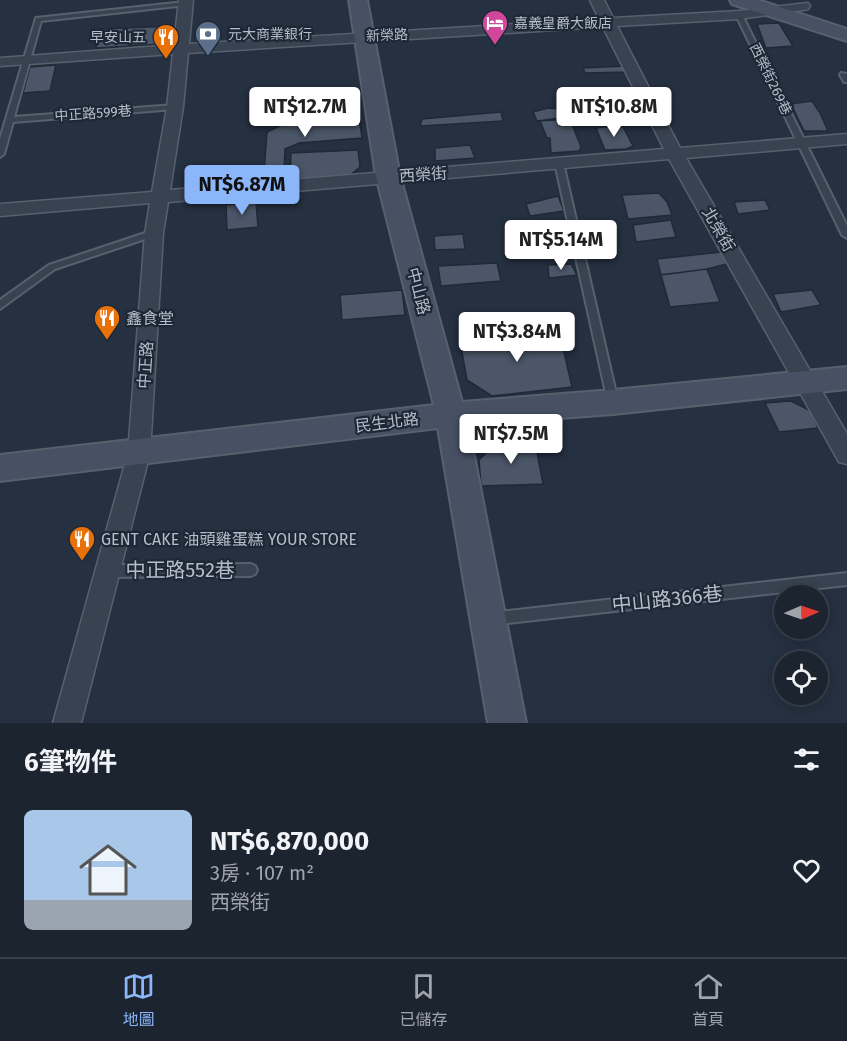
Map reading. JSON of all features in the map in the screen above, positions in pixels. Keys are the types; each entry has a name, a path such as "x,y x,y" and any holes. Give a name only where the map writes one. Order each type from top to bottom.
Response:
{"street":[{"name":"中山路","path":"358,0 388,176 452,415 507,723"},
{"name":"北榮街","path":"597,0 675,154 847,455"},
{"name":"中正路","path":"68,723 140,453 154,233 175,107 186,2"},
{"path":"739,7 806,3 847,21"},
{"path":"779,6 847,35"},
{"name":"新榮路","path":"0,62 363,36 609,22 739,7"},
{"name":"西榮街","path":"0,210 847,139"},
{"name":"民生北路","path":"0,468 452,415 613,402 847,378"}],"lane":[{"path":"0,154 38,19 186,2"},
{"name":"西榮街269巷","path":"739,7 847,235"},
{"name":"中正路599巷","path":"10,120 175,107"},
{"path":"559,163 613,402"},
{"path":"0,305 52,267 154,233"},
{"name":"中正路552巷","path":"108,571 251,570"},
{"name":"中山路366巷","path":"488,619 847,579"}],"building":[{"path":"779,23 793,46 766,48 757,24"},
{"path":"175,26 173,38 162,44 96,48 100,29"},
{"path":"56,65 50,91 23,93 30,67"},
{"path":"626,66 629,72 585,73 583,68"},
{"path":"812,101 828,131 804,131 791,104"},
{"path":"548,108 563,109 568,117 537,121 533,112"},
{"path":"501,112 503,121 420,126 422,119"},
{"path":"359,119 362,138 299,143 285,149 284,171 264,172 267,132 282,125"},
{"path":"568,119 581,147 579,151 551,153 550,138 547,138 540,121"},
{"path":"623,127 633,146 626,149 605,150 596,128"},
{"path":"470,145 475,158 435,161 435,148"},
{"path":"358,150 360,167 349,176 290,180 291,153"},
{"path":"659,193 667,202 672,215 628,219 622,195"},
{"path":"558,196 564,211 530,216 526,204"},
{"path":"765,200 770,210 738,214 734,202"},
{"path":"256,202 258,227 227,230 226,205"},
{"path":"671,220 676,237 636,242 633,225"},
{"path":"463,234 465,249 435,250 434,236"},
{"path":"722,252 727,264 661,275 657,259"},
{"path":"497,263 501,281 441,286 438,266"},
{"path":"571,264 577,275 549,278 548,265"},
{"path":"707,269 720,302 670,307 661,275"},
{"path":"402,290 405,315 342,320 340,295"},
{"path":"812,290 821,305 781,312 773,294"},
{"path":"559,330 572,387 492,396 467,380 460,341"},
{"path":"791,401 811,411 818,428 779,432 765,403"},
{"path":"498,441 535,441 543,484 481,486 479,460"}],"place":[{"name":"嘉義皇爵大飯店","path":"495,46"},
{"name":"元大商業銀行","path":"208,57"},
{"name":"早安山五","path":"166,60"},
{"name":"鑫食堂","path":"107,341"},
{"name":"GENT CAKE 油頭雞蛋糕 YOUR STORE","path":"82,562"}]}
